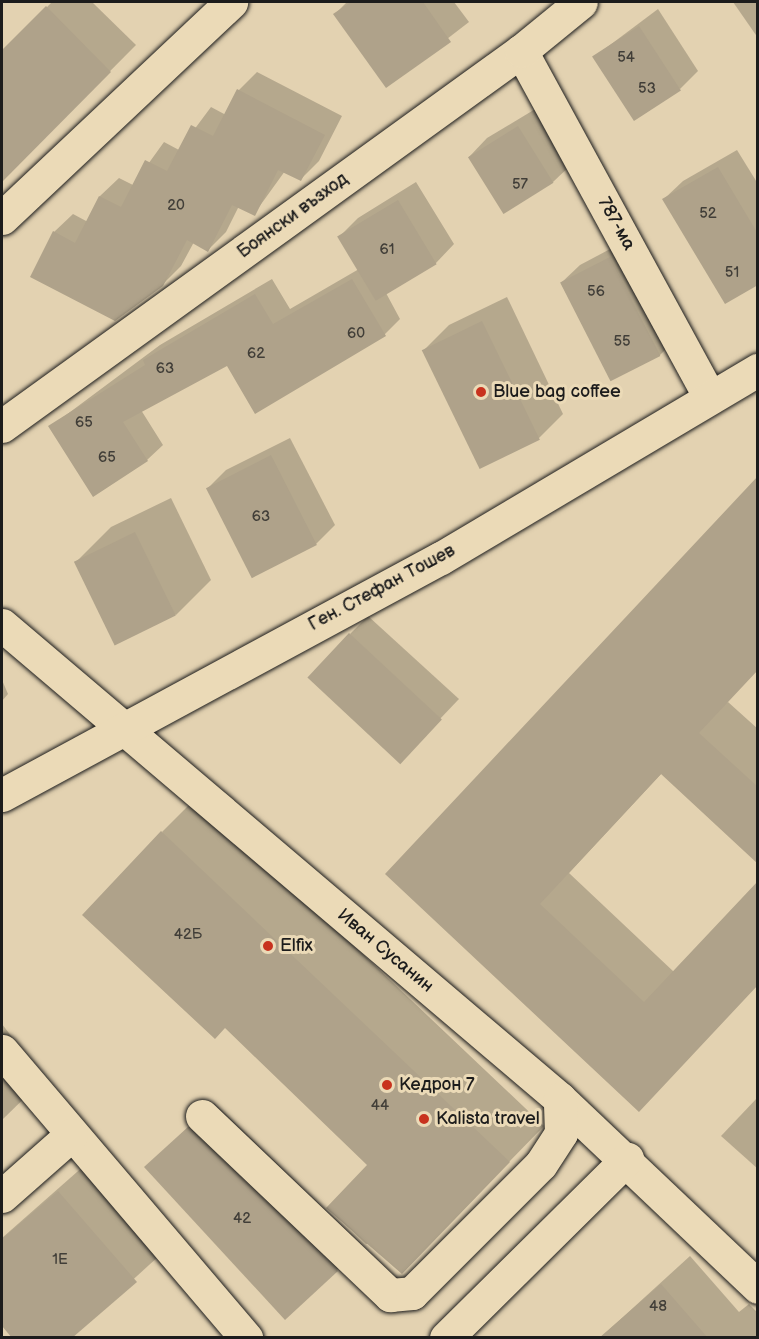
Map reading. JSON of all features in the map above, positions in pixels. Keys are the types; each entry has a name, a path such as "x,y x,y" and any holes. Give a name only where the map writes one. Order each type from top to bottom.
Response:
{"street":[{"path":"2,218 231,2"},
{"name":"Боянски възход","path":"2,426 521,51 580,2"},
{"name":"787-ма","path":"521,51 710,397"},
{"name":"Ген. Стефан Тошев","path":"2,795 121,726 441,558 758,370"},
{"name":"Иван Сусанин","path":"2,625 560,1100 627,1159 758,1287"},
{"path":"2,1051 71,1135 246,1338"},
{"path":"202,1116 390,1295 412,1293 541,1164 561,1133 560,1100"},
{"path":"2,1196 71,1135"},
{"path":"446,1338 627,1159"}],"building":[{"path":"351,2 423,2 451,42 386,88 333,14"},
{"path":"46,6 111,72 2,182 2,50"},
{"path":"639,26 681,91 634,121 592,56"},
{"path":"237,89 325,135 301,181 278,170 255,216 232,205 208,252 187,240 163,286 115,321 30,277 53,231 75,243 99,196 121,207 145,160 167,171 191,125 213,136"},
{"path":"518,126 554,183 503,214 468,157"},
{"path":"718,167 758,234 758,285 725,304 662,199"},
{"path":"398,200 437,264 376,301 337,237"},
{"path":"610,257 660,356 610,381 560,282"},
{"path":"352,279 386,336 255,414 227,366 123,422 148,461 93,497 48,426 145,365 143,360 255,294 273,324"},
{"path":"482,321 540,440 480,469 422,350"},
{"path":"271,455 317,545 252,578 206,488"},
{"path":"758,476 758,670 699,733 758,787 758,864 661,774 540,904 644,1002 758,881 758,985 639,1112 385,874"},
{"path":"135,532 176,616 115,645 74,562"},
{"path":"349,633 442,720 400,764 307,678"},
{"path":"161,831 510,1162 402,1274 326,1208 367,1165 225,1028 215,1039 82,915"},
{"path":"188,1127 338,1271 285,1320 144,1167"},
{"path":"58,1191 137,1282 72,1338 12,1338 2,1326 2,1239"},
{"path":"661,1284 708,1338 599,1338"}],"place":[{"name":"Blue bag coffee","path":"481,392"},
{"name":"Elfix","path":"268,946"},
{"name":"Кедрон 7","path":"387,1085"},
{"name":"Kalista travel","path":"424,1119"}]}
